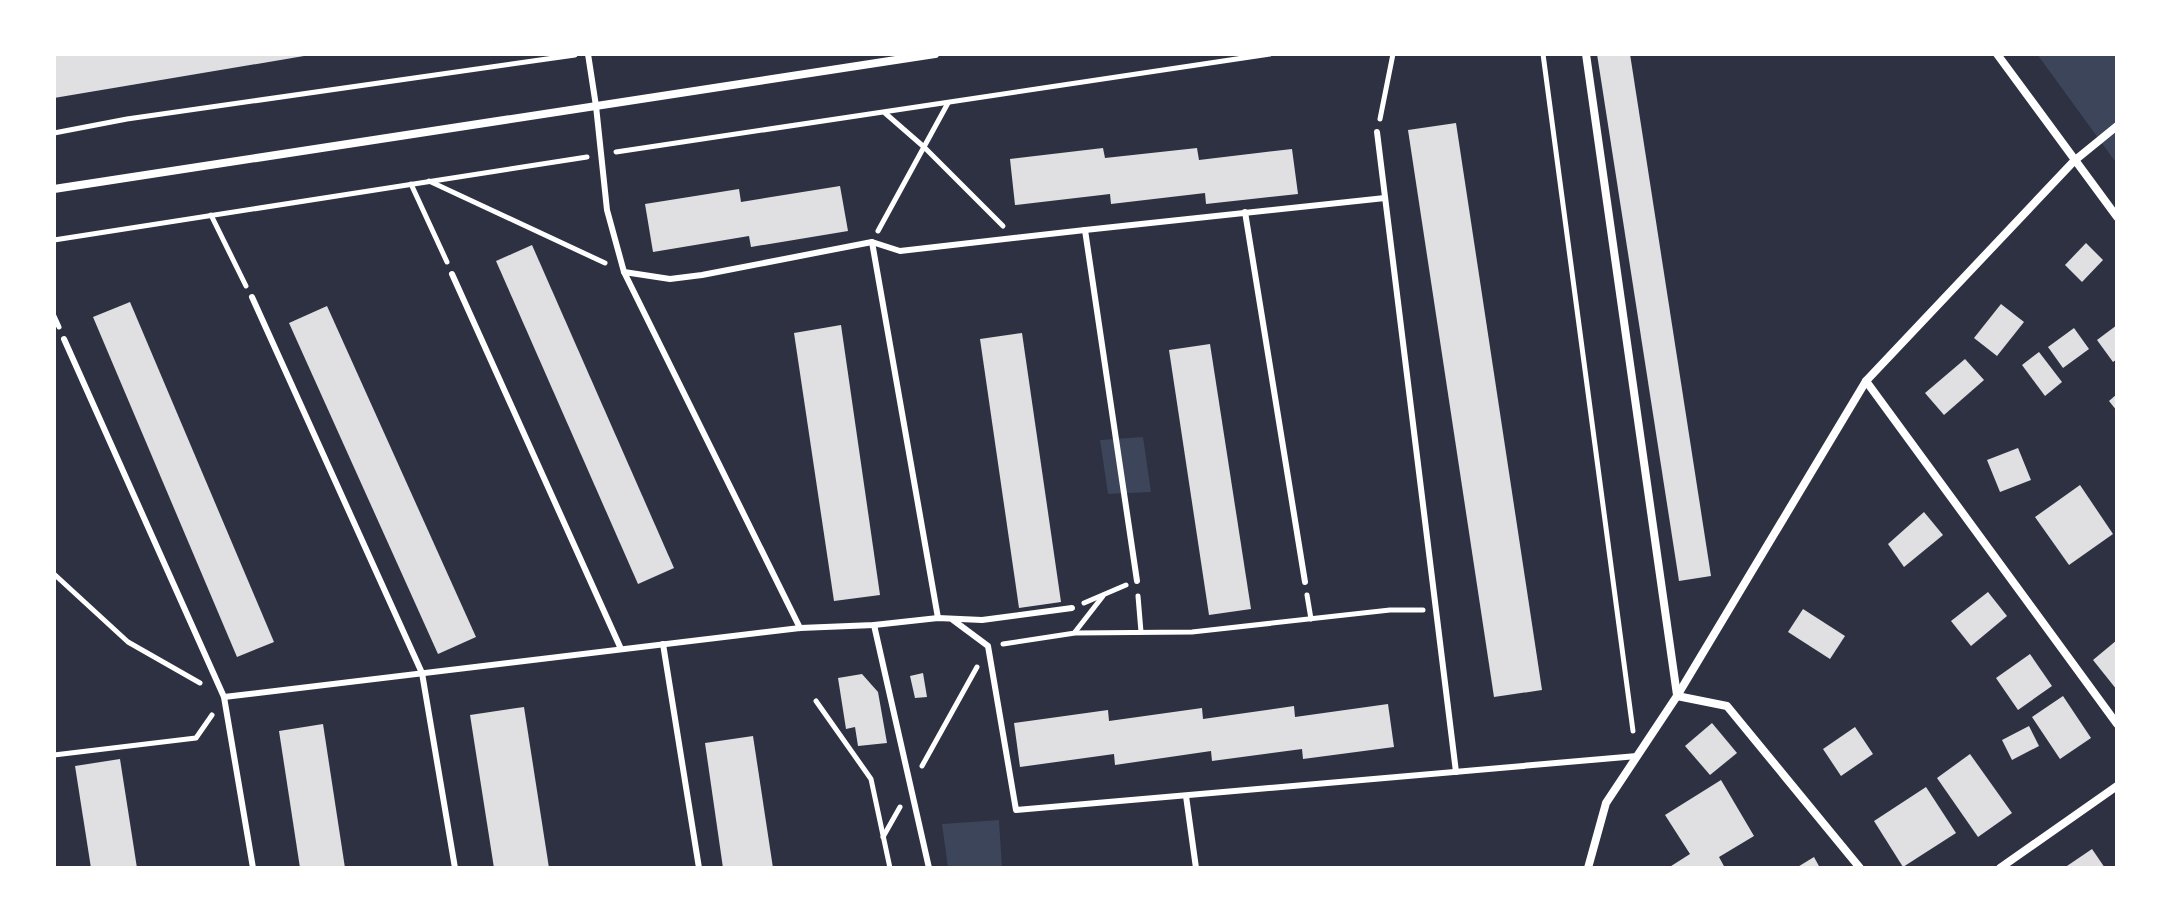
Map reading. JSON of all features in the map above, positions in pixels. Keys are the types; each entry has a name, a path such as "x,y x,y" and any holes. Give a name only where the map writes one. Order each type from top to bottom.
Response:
{"street":[{"path":"54,189 935,54"},
{"path":"1586,54 1677,696"},
{"path":"1997,54 2117,217"},
{"path":"1588,868 1606,803 1677,696 1866,381 2074,161 2117,126"},
{"path":"1866,381 2117,724"},
{"path":"1677,696 1727,706 1860,868"},
{"path":"2000,868 2117,786"}],"lane":[{"path":"586,54 596,106 607,210 624,272 800,628"},
{"path":"1377,132 1456,772"},
{"path":"624,272 681,278 872,242 900,251 1385,198"},
{"path":"1245,212 1305,582"},
{"path":"1085,230 1137,581"},
{"path":"872,242 938,618"},
{"path":"452,274 621,649"},
{"path":"252,297 422,673 455,868"},
{"path":"64,339 224,697 253,868"},
{"path":"224,697 800,628 938,618 982,620 1072,608"},
{"path":"953,619 988,646 1016,810 1637,756"},
{"path":"874,625 929,868"},
{"path":"663,644 699,868"},
{"path":"1186,796 1196,868"}],"path":[{"path":"54,133 127,119 586,54"},
{"path":"54,240 1270,54"},
{"path":"1377,132 1393,54"},
{"path":"1543,54 1637,756"},
{"path":"872,242 948,103"},
{"path":"885,113 924,147 1015,238"},
{"path":"428,181 624,272"},
{"path":"411,183 452,274"},
{"path":"211,215 252,297"},
{"path":"54,574 128,642 224,697 196,738 54,755"},
{"path":"1072,608 1137,581 1141,632"},
{"path":"1305,582 1311,619"},
{"path":"883,837 988,646 1075,633 1192,632 1390,610 1436,609"},
{"path":"816,701 871,779 890,868"}],"shaded area":[{"path":"2037,54 2117,54 2117,164"},
{"path":"1143,437 1151,492 1108,494 1100,440"},
{"path":"999,820 1002,868 948,868 942,824"}],"building":[{"path":"54,54 304,54 304,56 54,98"},
{"path":"1597,54 1630,54 1711,576 1679,581"},
{"path":"1456,123 1542,690 1494,697 1408,130"},
{"path":"1103,148 1105,158 1197,148 1199,160 1292,149 1298,194 1206,204 1205,193 1111,204 1110,194 1015,205 1010,159"},
{"path":"840,186 848,231 751,247 749,236 653,252 645,204 739,189 741,202"},
{"path":"2086,243 2103,260 2082,282 2065,265"},
{"path":"532,245 674,568 638,584 496,261"},
{"path":"130,302 274,642 237,657 93,317"},
{"path":"2001,304 2024,322 1997,356 1974,338"},
{"path":"327,306 476,637 438,654 289,323"},
{"path":"841,325 880,595 834,601 794,333"},
{"path":"2117,325 2117,359 2113,362 2097,340"},
{"path":"2074,328 2089,349 2063,368 2048,347"},
{"path":"1022,333 1061,602 1019,608 980,339"},
{"path":"1210,344 1251,609 1209,615 1169,350"},
{"path":"2039,352 2062,382 2045,396 2022,365"},
{"path":"1965,359 1984,380 1944,415 1925,393"},
{"path":"2117,394 2117,411 2109,401"},
{"path":"2018,448 2031,480 2000,492 1987,460"},
{"path":"2080,485 2113,534 2069,565 2035,517"},
{"path":"1924,512 1943,535 1904,567 1888,544"},
{"path":"1988,592 2007,616 1971,646 1951,621"},
{"path":"1803,609 1845,636 1830,659 1788,632"},
{"path":"2117,640 2117,690 2093,660"},
{"path":"2030,654 2052,686 2018,710 1996,678"},
{"path":"923,673 927,697 915,698 910,676"},
{"path":"862,674 878,692 887,743 858,746 855,727 846,729 838,678"},
{"path":"2063,696 2091,738 2060,759 2032,717"},
{"path":"1388,704 1394,747 1303,759 1302,749 1212,761 1211,751 1115,765 1114,754 1020,767 1014,723 1108,710 1109,721 1202,708 1203,719 1294,706 1295,717"},
{"path":"524,707 549,868 494,868 470,715"},
{"path":"1712,723 1737,753 1710,775 1685,746"},
{"path":"323,724 345,868 300,868 279,731"},
{"path":"2029,726 2039,746 2012,760 2002,740"},
{"path":"1855,727 1873,754 1841,776 1823,749"},
{"path":"753,736 773,868 723,868 705,743"},
{"path":"1970,754 2012,813 1978,837 1937,778"},
{"path":"120,759 137,868 91,868 75,766"},
{"path":"1721,780 1754,836 1719,857 1725,868 1668,868 1690,854 1665,815"},
{"path":"1926,787 1956,833 1903,867 1874,821"},
{"path":"2092,849 2105,868 2064,868"},
{"path":"1814,857 1820,868 1796,868"}]}
